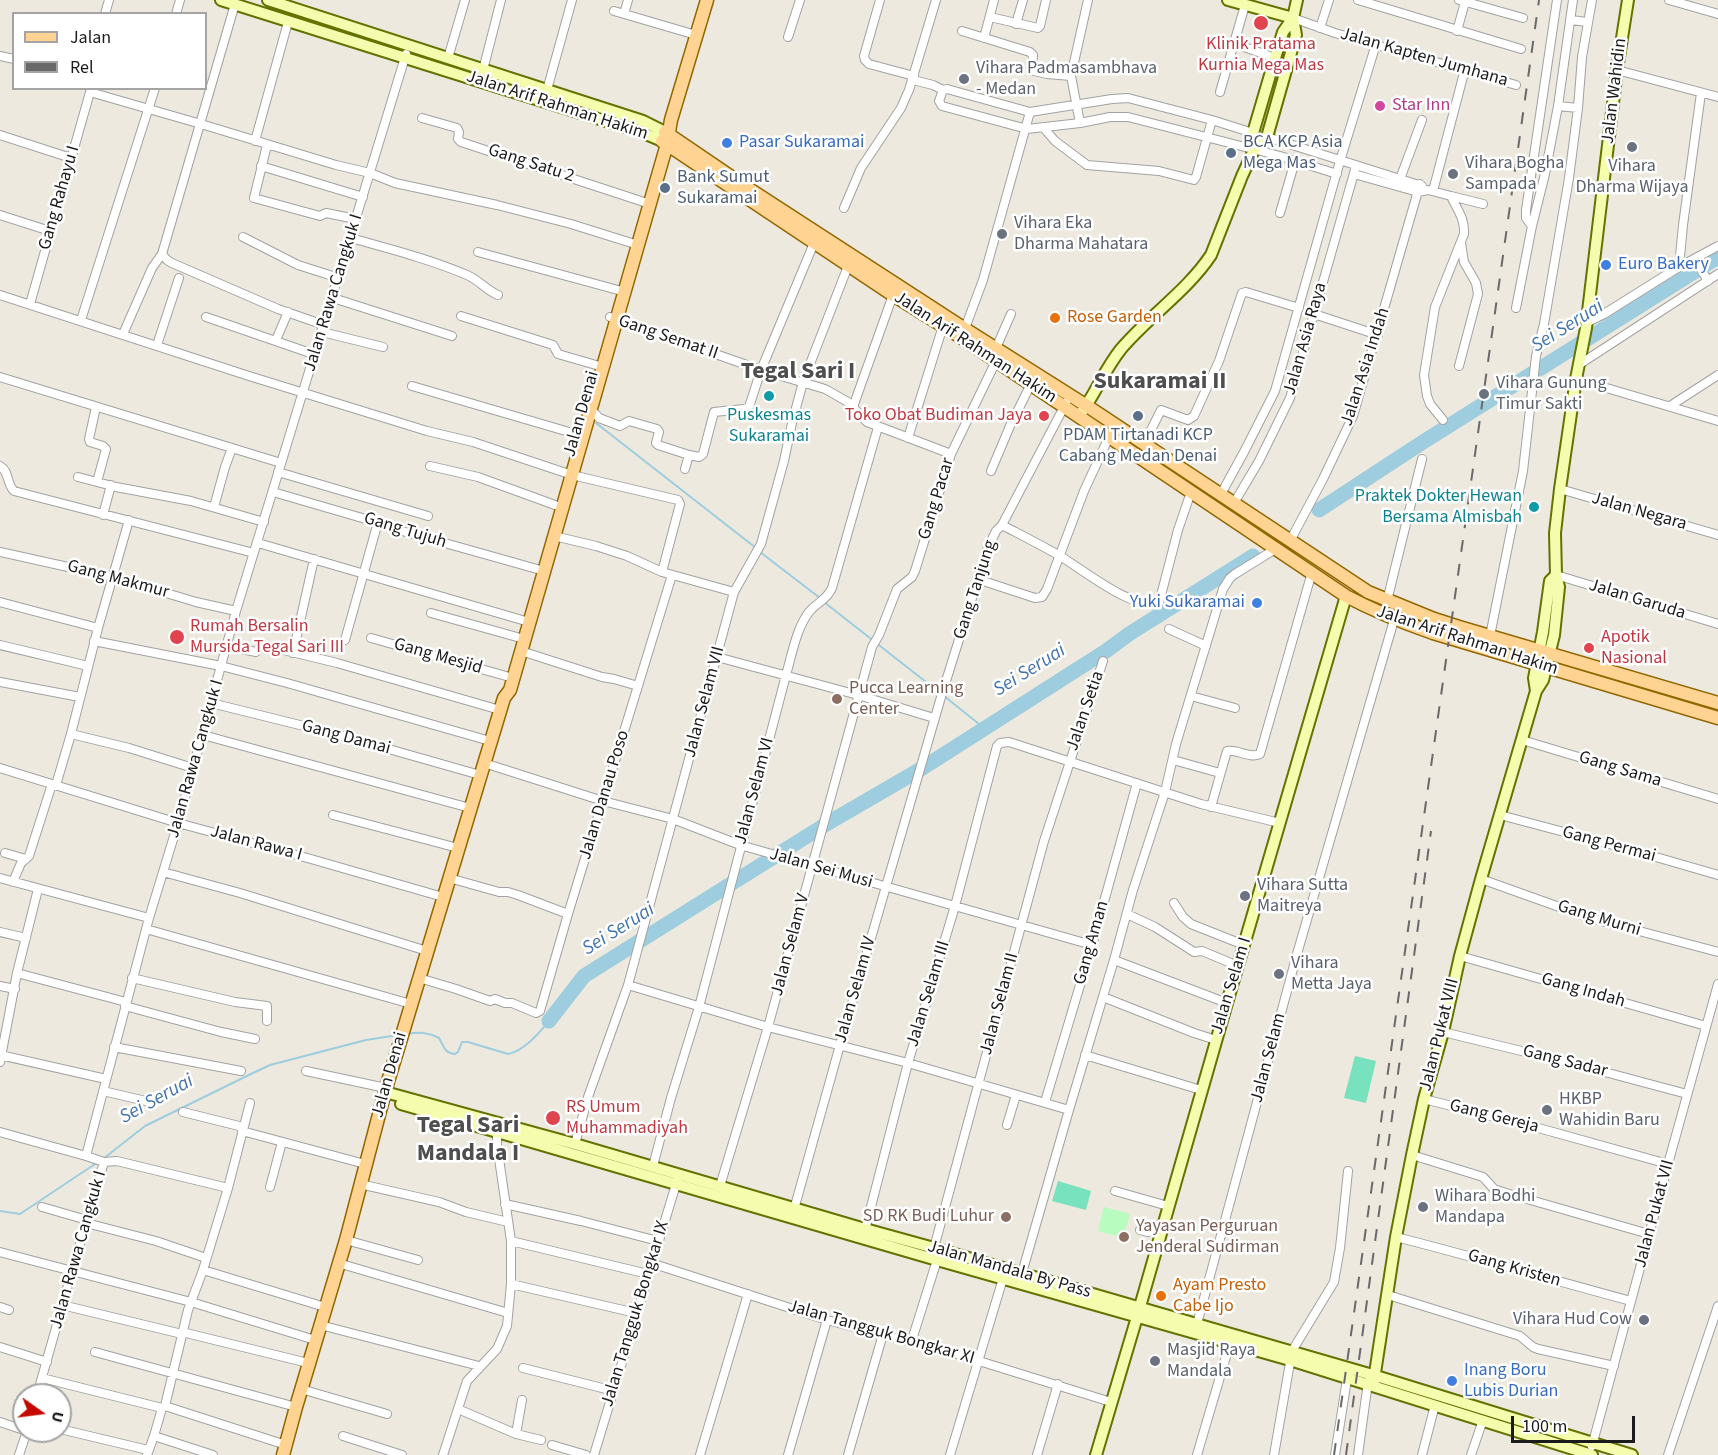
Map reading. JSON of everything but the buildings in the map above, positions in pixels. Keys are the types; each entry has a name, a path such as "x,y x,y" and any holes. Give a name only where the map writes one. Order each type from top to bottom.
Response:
{"main road":[{"name":"Jalan Denai","path":"504,698 502,690 517,637 526,621 554,536 587,408 707,0"},
{"name":"Jalan Arif Rahman Hakim","path":"665,137 848,266 943,326 964,333"},
{"name":"Jalan Arif Rahman Hakim","path":"665,137 746,187 1067,401 1144,444 1368,592 1434,619 1718,703"},
{"name":"Jalan Denai","path":"285,1450 384,1093 490,741 504,698 510,690 521,651 537,569 555,505 569,473 576,434 587,408 596,365 613,319 618,290 635,244"},
{"name":"Jalan Arif Rahman Hakim","path":"996,354 1031,384 1067,401"},
{"name":"Jalan Arif Rahman Hakim","path":"1083,411 1109,437 1346,596 1394,620 1718,718"}],"street":[{"name":"Jalan Arif Rahman Hakim","path":"221,0 641,132 665,137"},
{"name":"Jalan Arif Rahman Hakim","path":"268,0 299,5 408,45 643,121 665,137"},
{"path":"448,58 465,0"},
{"path":"483,70 501,0"},
{"path":"547,90 572,0"},
{"path":"624,14 628,0"},
{"path":"788,37 800,0"},
{"path":"880,0 864,56 868,64 914,78 943,90 947,89 1030,112 1128,98 1253,133"},
{"path":"844,208 861,168 901,108 914,78 936,0"},
{"path":"984,38 994,0"},
{"path":"1016,24 1023,0"},
{"path":"990,17 1035,28 1040,26 1046,0"},
{"path":"1080,123 1071,76 1088,0"},
{"name":"Jalan Kapten Jumhana","path":"1231,0 1516,85"},
{"path":"1083,411 1120,351 1144,323 1187,285 1208,260 1216,245 1254,150 1266,137 1296,35 1293,18 1297,0"},
{"path":"1320,28 1329,0"},
{"path":"1358,0 1521,50"},
{"path":"1532,226 1527,218 1526,210 1557,0"},
{"path":"1516,308 1558,106 1573,0"},
{"path":"1490,636 1523,471 1534,368 1544,324 1567,189 1582,57 1592,0"},
{"name":"Jalan Wahidin","path":"1542,666 1550,581 1556,575 1555,533 1560,489 1586,326 1617,70 1628,0"},
{"path":"1669,0 1718,14"},
{"path":"1457,31 1462,1 1523,18"},
{"path":"123,334 152,268 162,254 235,4"},
{"path":"1220,92 1245,5"},
{"path":"614,11 696,35"},
{"path":"1254,150 1253,133 1275,58 1283,32 1293,18"},
{"path":"1570,20 1588,22"},
{"path":"255,141 288,22"},
{"path":"962,31 1032,53 1033,70 1037,72 1071,76"},
{"path":"1233,43 1275,58"},
{"name":"Jalan Rawa Cangkuk I","path":"41,1383 87,1222 102,1161 86,1156 148,918 178,823 236,611 316,355 408,45"},
{"name":"Jalan Asia Raya","path":"1221,494 1275,391 1340,160 1376,45"},
{"path":"1566,54 1582,57"},
{"path":"1430,191 1466,69"},
{"path":"1617,70 1718,97"},
{"path":"89,90 267,145 370,173 395,183 571,224 635,244"},
{"name":"Gang Rahayu I","path":"30,304 89,90"},
{"path":"81,320 154,90"},
{"path":"943,90 939,101 942,105 1026,129 1121,116 1207,137 1336,174"},
{"path":"1679,267 1701,93"},
{"path":"1558,106 1578,108"},
{"path":"964,333 984,280 1030,112"},
{"name":"Gang Satu 2","path":"422,118 457,128 458,139 461,142 646,202"},
{"path":"1042,127 1055,141 1087,165 1159,171 1192,180 1196,177 1212,120"},
{"path":"1400,179 1422,120"},
{"path":"0,135 71,158"},
{"path":"1266,137 1400,179 1419,188"},
{"path":"267,145 254,198 320,216 326,213 356,219"},
{"path":"1280,213 1295,161"},
{"path":"261,166 363,197"},
{"name":"Jalan Asia Raya","path":"1234,503 1259,461 1290,398 1356,166"},
{"path":"1354,174 1483,204"},
{"name":"Jalan Asia Indah","path":"1290,541 1353,416 1419,188"},
{"path":"1443,420 1430,404 1424,375 1435,307 1461,243 1464,226 1463,218 1451,196"},
{"path":"0,215 50,231"},
{"path":"243,237 298,265 339,278"},
{"path":"351,238 435,262 470,276 488,291 498,295"},
{"path":"587,408 598,417 620,426 629,422 657,429 659,432 656,443 658,445 699,457 703,454 714,412 744,409 749,406 761,370 814,243"},
{"path":"1460,366 1478,294 1476,283 1464,262 1461,243"},
{"path":"1586,326 1679,267 1696,261 1718,246"},
{"path":"478,252 618,290"},
{"path":"162,254 172,263 323,329 383,347"},
{"path":"1696,261 1707,279"},
{"name":"Jalan Selam VII","path":"575,1144 588,1097 628,985 734,592 761,544 803,382 848,266"},
{"path":"1580,362 1718,274"},
{"path":"157,345 179,278"},
{"path":"1144,444 1161,410 1188,420 1194,416 1219,361 1242,293 1246,292 1299,308"},
{"path":"0,295 427,431 473,442 569,473 680,502 662,572"},
{"path":"853,407 893,295"},
{"path":"333,298 452,336"},
{"path":"276,340 288,312"},
{"name":"Gang Pacar","path":"879,635 897,589 912,577 915,571 951,454 996,354 1011,314"},
{"path":"1314,314 1378,335"},
{"path":"460,316 554,345 555,352 558,354 596,365"},
{"path":"206,317 316,355"},
{"name":"Gang Semat II","path":"613,319 833,393 853,407 867,422 951,454"},
{"path":"908,438 943,326"},
{"path":"1670,406 1718,375"},
{"path":"0,377 232,448 280,467 428,516"},
{"path":"1576,379 1718,421"},
{"path":"992,471 1010,426 1031,384"},
{"path":"412,386 576,434"},
{"path":"1275,391 1290,398"},
{"name":"Gang Tanjung","path":"922,764 934,718 987,550 1067,401"},
{"path":"96,407 89,439 90,442 106,449 97,482"},
{"name":"Jalan Selam VI","path":"653,1166 699,1007 734,877 740,845 799,632 809,611 827,596 832,588 878,427"},
{"path":"977,579 1035,598 1042,597 1084,491 1109,437"},
{"path":"214,507 232,448"},
{"path":"1244,452 1259,461"},
{"path":"685,469 689,455"},
{"path":"1387,601 1422,459"},
{"path":"0,466 6,470 9,484 14,491 255,553"},
{"path":"430,466 478,477 555,505"},
{"path":"78,477 214,507 264,522"},
{"path":"103,515 111,485"},
{"name":"Jalan Negara","path":"1560,489 1718,535"},
{"name":"Gang Tujuh","path":"273,492 537,569"},
{"path":"1002,525 1059,555 1122,596 1157,605 1160,603 1178,530 1191,492"},
{"path":"13,882 21,863 29,856 71,734 94,641 129,520"},
{"path":"345,640 378,522"},
{"path":"554,536 596,546 627,556 662,572 734,592"},
{"path":"258,543 526,621"},
{"path":"1022,1273 1223,589 1235,574 1277,548"},
{"name":"Gang Makmur","path":"0,552 113,577 196,602 236,611"},
{"path":"293,653 314,559"},
{"path":"1211,807 1229,750 1253,756 1260,754 1312,572"},
{"name":"Jalan Danau Poso","path":"419,978 490,1001 495,999 512,1003 538,1014 540,1011 672,575"},
{"name":"Jalan Garuda","path":"1556,575 1718,624"},
{"name":"Jalan Selam I","path":"1096,1455 1346,596"},
{"path":"0,602 98,628"},
{"path":"431,613 517,637"},
{"name":"Jalan Selam","path":"1197,1324 1298,954 1394,620"},
{"path":"1169,629 1206,646"},
{"name":"Jalan Selam V","path":"720,1186 768,1027 858,695 879,635"},
{"name":"Gang Mesjid","path":"371,638 506,676"},
{"path":"94,641 222,666 490,741"},
{"path":"0,645 88,666"},
{"path":"227,646 256,651 263,645 337,663 500,710"},
{"path":"521,651 638,686"},
{"path":"717,657 934,718"},
{"name":"Jalan Setia","path":"1069,761 1103,661"},
{"name":"Jalan Pukat VIII","path":"1372,1380 1396,1237 1424,1099 1481,879 1536,691 1544,680 1542,666"},
{"path":"0,682 80,697"},
{"path":"1191,696 1234,708"},
{"name":"Gang Damai","path":"212,703 336,734 480,775"},
{"path":"71,734 193,768"},
{"path":"203,735 470,808"},
{"name":"Gang Sama","path":"1522,740 1718,799"},
{"name":"Jalan Selam III","path":"864,1234 908,1063 955,906 995,750 1000,743 1009,742 1069,761"},
{"path":"1173,760 1220,773"},
{"path":"1069,761 1211,807 1280,823"},
{"name":"Jalan Selam II","path":"934,1248 1044,841 1069,761"},
{"name":"Jalan Sei Musi","path":"484,763 603,801 674,819 740,845 783,858 1092,945"},
{"name":"Jalan Selam IV","path":"794,1212 922,764"},
{"name":"Jalan Rawa I","path":"0,769 178,823 443,897"},
{"name":"Gang Aman","path":"1045,1102 1137,783"},
{"path":"333,815 458,848"},
{"name":"Gang Permai","path":"1500,815 1718,875"},
{"path":"5,853 26,859"},
{"path":"163,872 231,890 427,951"},
{"path":"0,878 148,918"},
{"path":"449,878 518,895 568,914"},
{"name":"Gang Murni","path":"1481,879 1590,918 1718,952"},
{"path":"38,889 17,973 0,1058 106,1079"},
{"path":"1174,903 1183,917 1191,924 1244,945"},
{"path":"1127,914 1155,927 1194,951 1202,951 1238,966"},
{"path":"146,929 411,1004"},
{"path":"0,932 26,938"},
{"name":"Gang Indah","path":"1460,956 1706,1026"},
{"path":"1114,960 1227,1003"},
{"path":"17,973 221,1032 255,1039"},
{"path":"132,978 236,1002 267,1006 267,1021"},
{"name":"Jalan Pukat VII","path":"1591,1452 1718,984"},
{"path":"628,985 768,1027 908,1063 1069,1110"},
{"path":"0,986 15,989"},
{"path":"1103,997 1216,1040"},
{"path":"0,1013 10,1016"},
{"name":"Gang Sadar","path":"1443,1032 1687,1094"},
{"path":"114,1047 241,1071"},
{"path":"1085,1055 1202,1090"},
{"path":"306,1071 384,1093"},
{"path":"103,1091 146,1101"},
{"name":"Jalan Mandala By Pass","path":"384,1093 497,1132 794,1212 937,1260 1004,1273 1022,1273 1230,1343 1291,1356"},
{"name":"Jalan Mandala By Pass","path":"384,1093 653,1166 677,1179 720,1186 794,1212"},
{"path":"1007,1125 1016,1095"},
{"name":"Gang Gereja","path":"1424,1099 1668,1164"},
{"path":"72,1432 147,1452 163,1407 191,1302 228,1188 250,1103"},
{"path":"183,1112 365,1164"},
{"path":"0,1132 86,1156"},
{"path":"443,1455 467,1381 497,1349 507,1326 511,1284 511,1241 497,1132"},
{"path":"270,1188 282,1142"},
{"path":"1412,1155 1483,1177 1499,1191 1649,1234"},
{"path":"102,1161 117,1161 228,1188"},
{"path":"1274,1455 1291,1356 1334,1282 1348,1172"},
{"name":"Jalan Tangguk Bongkar IX","path":"594,1455 677,1179"},
{"path":"360,1184 439,1202 466,1212 508,1222"},
{"path":"1115,1191 1168,1206"},
{"path":"505,1204 658,1241"},
{"path":"42,1207 207,1258"},
{"name":"Jalan Mandala By Pass","path":"864,1234 934,1248 1004,1273 1139,1312 1197,1324 1591,1452"},
{"name":"Gang Kristen","path":"1396,1237 1631,1301"},
{"path":"345,1240 418,1260"},
{"path":"511,1241 648,1275"},
{"path":"911,1342 937,1260 934,1248"},
{"path":"0,1252 191,1302 315,1340"},
{"path":"338,1263 508,1313"},
{"name":"Jalan Tangguk Bongkar XI","path":"651,1263 827,1320 978,1360 1112,1402"},
{"path":"203,1270 325,1307"},
{"path":"950,1455 1004,1273"},
{"path":"511,1284 636,1312"},
{"path":"700,1455 748,1294"},
{"path":"1388,1295 1520,1336 1538,1349 1614,1366"},
{"path":"62,1305 309,1363"},
{"path":"1668,1455 1718,1306"},
{"path":"0,1307 9,1310"},
{"path":"788,1455 827,1320"},
{"path":"320,1325 479,1366"},
{"path":"848,1455 883,1334"},
{"path":"1197,1455 1230,1343"},
{"path":"0,1347 47,1362"},
{"path":"95,1352 296,1407"},
{"path":"523,1368 614,1391"},
{"path":"1335,1455 1348,1373"},
{"path":"42,1378 163,1407 285,1450"},
{"path":"1358,1455 1372,1380"},
{"name":"Jalan Mandala By Pass","path":"1372,1380 1435,1405 1591,1452 1632,1455"},
{"path":"1037,1455 1058,1384"},
{"path":"301,1389 387,1414"},
{"path":"516,1434 522,1400"},
{"path":"1422,1455 1435,1405"},
{"path":"458,1409 516,1434 541,1440"},
{"path":"1471,1455 1483,1420"},
{"path":"154,1436 213,1455"},
{"path":"343,1436 402,1455"},
{"path":"552,1445 586,1455"}],"green space":[{"path":"1355,1056 1376,1061 1366,1103 1344,1098"},
{"path":"1058,1181 1091,1191 1086,1210 1052,1201"},
{"path":"1104,1207 1130,1214 1123,1238 1098,1231"}],"waterway":[{"name":"Sei Seruai","path":"1319,510 1718,257"},
{"path":"596,423 756,548"},
{"path":"760,552 820,598"},
{"name":"Sei Seruai","path":"549,1021 584,976 828,823 921,769 1253,556"},
{"path":"824,602 940,693"},
{"path":"944,696 984,728"},
{"name":"Sei Seruai","path":"407,1034 423,1033 435,1036 439,1038 446,1050 455,1054 462,1042 508,1054 525,1046 549,1021"},
{"name":"Sei Seruai","path":"103,1159 145,1126 270,1065 366,1040 398,1035"},
{"name":"Sei Seruai","path":"0,1211 20,1214 98,1162"}],"railway":[{"path":"1334,1455 1539,0"},
{"path":"1346,1455 1431,831"}],"place":[{"name":"Klinik Pratama Kurnia Mega Mas","path":"1261,23"},
{"name":"Vihara Padmasambhava - Medan","path":"964,79"},
{"name":"Star Inn","path":"1380,106"},
{"name":"Pasar Sukaramai","path":"727,143"},
{"name":"Vihara Dharma Wijaya","path":"1632,147"},
{"name":"BCA KCP Asia Mega Mas","path":"1231,153"},
{"name":"Vihara Bogha Sampada","path":"1453,174"},
{"name":"Bank Sumut Sukaramai","path":"665,188"},
{"name":"Vihara Eka Dharma Mahatara","path":"1002,234"},
{"name":"Euro Bakery","path":"1606,265"},
{"name":"Rose Garden","path":"1055,318"},
{"name":"Vihara Gunung Timur Sakti","path":"1484,394"},
{"name":"Puskesmas Sukaramai","path":"769,396"},
{"name":"Toko Obat Budiman Jaya","path":"1044,416"},
{"name":"PDAM Tirtanadi KCP Cabang Medan Denai","path":"1138,416"},
{"name":"Praktek Dokter Hewan Bersama Almisbah","path":"1534,507"},
{"name":"Yuki Sukaramai","path":"1257,603"},
{"name":"Rumah Bersalin Mursida Tegal Sari III","path":"177,637"},
{"name":"Apotik Nasional","path":"1589,648"},
{"name":"Pucca Learning Center","path":"837,699"},
{"name":"Vihara Sutta Maitreya","path":"1245,896"},
{"name":"Vihara Metta Jaya","path":"1279,974"},
{"name":"HKBP Wahidin Baru","path":"1547,1110"},
{"name":"RS Umum Muhammadiyah","path":"553,1118"},
{"name":"Wihara Bodhi Mandapa","path":"1423,1207"},
{"name":"SD RK Budi Luhur","path":"1006,1217"},
{"name":"Yayasan Perguruan Jenderal Sudirman","path":"1124,1237"},
{"name":"Ayam Presto Cabe Ijo","path":"1161,1296"},
{"name":"Vihara Hud Cow","path":"1644,1320"},
{"name":"Masjid Raya Mandala","path":"1155,1361"},
{"name":"Inang Boru Lubis Durian","path":"1452,1381"}],"district":[{"name":"Tegal Sari I","path":"798,373"},
{"name":"Sukaramai II","path":"1160,383"},
{"name":"Tegal Sari Mandala I","path":"468,1141"}]}
